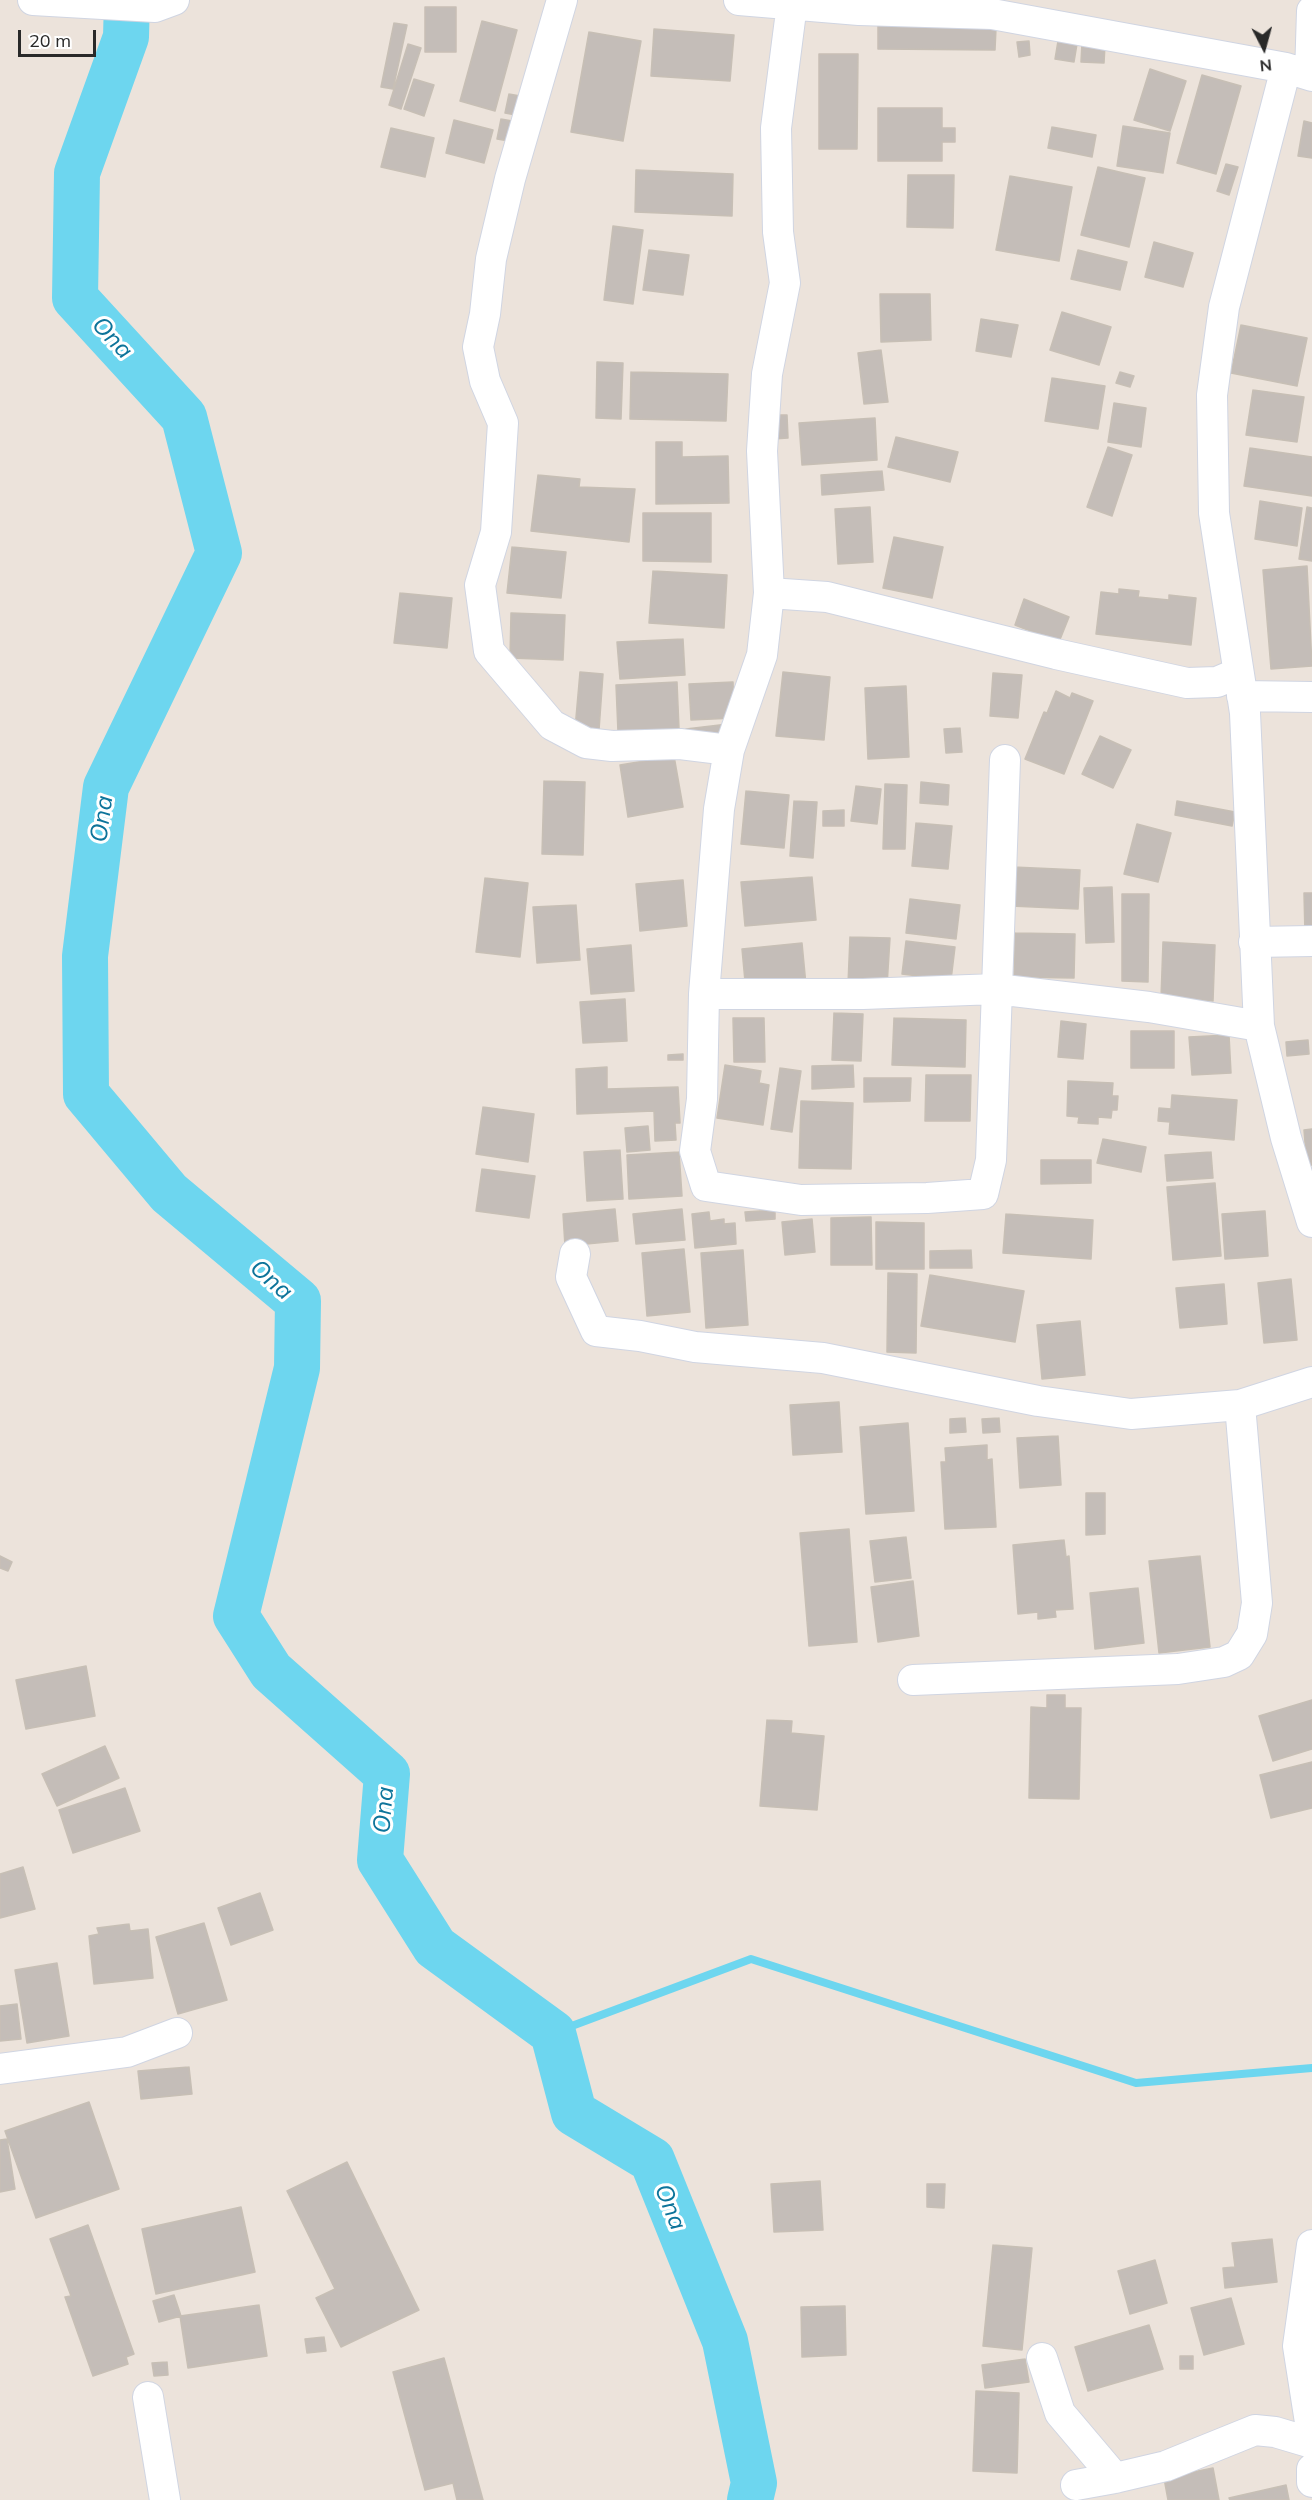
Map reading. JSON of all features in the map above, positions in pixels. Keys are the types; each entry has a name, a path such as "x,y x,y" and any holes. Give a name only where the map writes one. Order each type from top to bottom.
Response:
{"street":[{"path":"34,0 165,4"},
{"path":"562,0 510,179 491,259 485,314 478,347 485,381 504,423 496,532 480,585 489,651 552,725 586,742 612,746 680,744 729,750"},
{"path":"739,0 859,10 992,7 1303,73"},
{"path":"792,4 776,128 778,232 785,283 767,374 762,451 770,592 762,655 729,750 719,809 704,994 702,1099 696,1151 706,1186 801,1200 927,1198 983,1194 991,1160 1005,760"},
{"path":"1312,11 1303,73 1224,307 1212,395 1214,513 1245,713 1259,1026 1286,1138 1312,1221"},
{"path":"770,592 827,597 1056,654 1187,683 1217,682 1312,697"},
{"path":"1254,942 1312,941"},
{"path":"704,994 863,994 996,989 1149,1007 1259,1026"},
{"path":"575,1254 571,1277 596,1331 640,1336 695,1347 823,1358 1038,1401 1131,1414 1240,1405 1312,1382"},
{"path":"914,1680 1178,1669 1224,1662 1239,1655 1252,1634 1257,1604 1240,1405"},
{"path":"0,2069 127,2052 177,2033"},
{"path":"1312,2245 1298,2346 1312,2435"},
{"path":"1042,2358 1060,2413 1115,2478"},
{"path":"148,2397 165,2500"},
{"path":"1076,2485 1166,2466 1255,2430 1275,2432 1312,2443"},
{"path":"1312,2469 1312,2482"}],"building":[{"path":"425,7 456,7 456,52 425,52"},
{"path":"482,21 517,30 495,111 460,101"},
{"path":"394,23 407,25 393,89 381,87"},
{"path":"878,26 996,28 995,50 878,49"},
{"path":"654,29 734,35 730,81 651,76"},
{"path":"589,32 641,41 623,141 571,132"},
{"path":"1029,41 1030,55 1019,57 1017,42"},
{"path":"1058,41 1077,44 1074,62 1055,59"},
{"path":"1082,43 1105,45 1104,63 1081,62"},
{"path":"408,44 421,48 401,109 389,105"},
{"path":"819,54 858,54 857,149 819,149"},
{"path":"1150,69 1186,81 1170,131 1134,120"},
{"path":"1202,75 1241,86 1216,174 1177,163"},
{"path":"414,79 434,85 424,116 404,109"},
{"path":"509,94 520,96 516,115 505,113"},
{"path":"878,108 942,108 942,128 955,128 955,142 942,142 942,161 878,161"},
{"path":"501,119 512,121 509,141 497,139"},
{"path":"454,120 493,130 484,163 446,153"},
{"path":"1304,121 1312,123 1312,158 1298,156"},
{"path":"1123,126 1170,133 1163,173 1117,166"},
{"path":"1052,127 1096,135 1092,157 1048,148"},
{"path":"391,128 434,138 425,177 381,167"},
{"path":"1226,164 1238,167 1229,195 1217,191"},
{"path":"1098,167 1145,178 1129,247 1081,235"},
{"path":"636,170 733,174 732,216 635,212"},
{"path":"908,175 954,175 953,228 907,227"},
{"path":"1010,176 1072,187 1059,261 996,250"},
{"path":"613,226 643,230 633,304 604,300"},
{"path":"1154,242 1193,253 1183,287 1145,277"},
{"path":"649,250 689,255 683,295 643,290"},
{"path":"1078,250 1127,262 1120,290 1071,279"},
{"path":"880,294 930,294 931,340 881,342"},
{"path":"1062,312 1111,327 1099,365 1050,350"},
{"path":"981,319 1018,325 1011,357 976,351"},
{"path":"1241,325 1307,338 1297,386 1231,373"},
{"path":"881,350 888,402 864,404 858,353"},
{"path":"597,362 623,363 621,419 596,418"},
{"path":"631,372 728,374 726,421 630,419"},
{"path":"1120,372 1134,376 1130,387 1116,383"},
{"path":"1052,378 1105,386 1098,429 1045,421"},
{"path":"1253,390 1304,397 1297,442 1246,435"},
{"path":"1114,403 1146,408 1141,447 1108,442"},
{"path":"772,415 787,415 788,438 773,439"},
{"path":"875,418 877,460 802,465 799,423"},
{"path":"896,437 958,452 950,482 888,467"},
{"path":"656,442 682,442 682,457 728,456 729,503 656,504"},
{"path":"1108,447 1132,455 1112,516 1087,507"},
{"path":"1250,448 1312,457 1312,496 1244,486"},
{"path":"882,471 884,490 822,495 821,475"},
{"path":"538,475 580,479 579,487 635,489 629,542 531,531"},
{"path":"1260,501 1302,508 1297,546 1255,539"},
{"path":"870,507 873,562 838,564 835,509"},
{"path":"1307,507 1312,508 1312,561 1299,559"},
{"path":"643,513 711,513 711,562 643,561"},
{"path":"894,537 943,547 932,598 883,588"},
{"path":"512,547 566,552 561,598 507,593"},
{"path":"1307,566 1312,666 1271,669 1263,570"},
{"path":"653,571 727,575 724,628 649,623"},
{"path":"1119,589 1139,591 1138,597 1169,600 1169,595 1196,598 1191,645 1096,634 1101,592 1119,594"},
{"path":"400,593 452,598 447,648 394,643"},
{"path":"1024,599 1069,617 1059,642 1015,625"},
{"path":"511,613 565,615 563,660 510,658"},
{"path":"683,639 685,675 620,679 617,642"},
{"path":"580,672 603,674 599,730 575,729"},
{"path":"783,672 830,677 824,740 776,736"},
{"path":"993,673 1022,675 1018,718 990,716"},
{"path":"677,682 679,729 618,732 616,685"},
{"path":"733,682 734,718 691,720 689,684"},
{"path":"906,686 909,757 868,759 865,688"},
{"path":"1056,691 1070,698 1072,693 1093,701 1064,774 1025,759 1044,712 1047,713"},
{"path":"728,724 730,738 687,744 686,729"},
{"path":"960,728 962,752 946,753 944,729"},
{"path":"1100,736 1131,750 1113,788 1082,774"},
{"path":"674,756 683,807 628,817 620,765"},
{"path":"544,781 585,782 583,855 542,854"},
{"path":"921,782 949,785 948,805 920,803"},
{"path":"885,784 907,785 905,849 883,849"},
{"path":"856,786 881,789 877,824 851,821"},
{"path":"746,791 789,795 784,848 741,844"},
{"path":"794,801 817,802 813,858 790,856"},
{"path":"1177,801 1235,812 1232,826 1175,815"},
{"path":"844,810 844,826 823,826 823,811"},
{"path":"916,823 952,826 948,869 912,866"},
{"path":"1137,824 1171,833 1158,882 1124,874"},
{"path":"1013,867 1080,870 1078,909 1011,906"},
{"path":"812,877 816,920 745,926 741,882"},
{"path":"485,878 528,883 520,957 476,952"},
{"path":"683,880 687,926 640,931 636,884"},
{"path":"1112,887 1114,942 1086,943 1084,888"},
{"path":"1304,893 1312,893 1312,935 1305,935"},
{"path":"1122,894 1149,894 1148,982 1122,981"},
{"path":"910,899 960,905 956,939 906,933"},
{"path":"576,905 580,960 537,963 533,907"},
{"path":"1015,933 1075,934 1074,978 1014,977"},
{"path":"850,937 890,938 887,986 848,984"},
{"path":"906,941 955,947 951,980 902,974"},
{"path":"1163,942 1215,945 1213,1001 1161,998"},
{"path":"802,943 806,985 746,992 742,949"},
{"path":"631,945 634,991 591,994 587,949"},
{"path":"625,999 627,1041 583,1043 580,1002"},
{"path":"834,1013 863,1014 861,1061 832,1060"},
{"path":"733,1018 764,1018 765,1062 734,1062"},
{"path":"894,1018 966,1020 965,1067 892,1065"},
{"path":"1061,1021 1086,1024 1083,1059 1058,1057"},
{"path":"1131,1031 1174,1031 1174,1068 1131,1068"},
{"path":"1229,1035 1231,1073 1192,1075 1189,1037"},
{"path":"1308,1040 1309,1054 1287,1056 1286,1042"},
{"path":"683,1054 683,1060 668,1060 668,1055"},
{"path":"725,1065 761,1071 759,1083 769,1085 763,1125 717,1118"},
{"path":"853,1065 854,1087 812,1089 812,1066"},
{"path":"607,1067 607,1089 678,1087 680,1123 675,1123 676,1140 655,1141 654,1111 577,1114 576,1069"},
{"path":"780,1068 801,1071 792,1132 771,1129"},
{"path":"926,1075 971,1075 970,1121 925,1121"},
{"path":"864,1078 911,1078 910,1101 864,1102"},
{"path":"1068,1081 1113,1083 1112,1096 1118,1096 1117,1110 1112,1110 1111,1118 1098,1117 1098,1124 1078,1123 1079,1117 1067,1116"},
{"path":"1172,1095 1237,1100 1234,1140 1169,1134 1170,1122 1158,1121 1159,1108 1171,1109"},
{"path":"801,1101 853,1103 851,1169 799,1168"},
{"path":"483,1107 534,1114 528,1162 476,1154"},
{"path":"648,1126 650,1150 627,1152 625,1128"},
{"path":"1312,1129 1312,1165 1307,1166 1304,1130"},
{"path":"1103,1139 1146,1147 1141,1172 1097,1163"},
{"path":"620,1150 623,1199 587,1201 584,1152"},
{"path":"679,1152 682,1196 629,1199 627,1155"},
{"path":"1211,1152 1213,1178 1167,1181 1165,1155"},
{"path":"1041,1160 1091,1160 1091,1183 1041,1184"},
{"path":"482,1169 535,1176 529,1218 476,1211"},
{"path":"1215,1183 1221,1256 1173,1260 1167,1187"},
{"path":"615,1209 618,1241 565,1246 563,1214"},
{"path":"682,1209 685,1240 636,1244 633,1214"},
{"path":"775,1210 775,1219 746,1221 745,1212"},
{"path":"1265,1211 1268,1256 1225,1259 1222,1214"},
{"path":"709,1212 710,1221 724,1219 724,1224 735,1223 736,1244 695,1248 692,1214"},
{"path":"1006,1214 1093,1220 1091,1259 1003,1253"},
{"path":"871,1217 872,1265 831,1265 831,1218"},
{"path":"812,1219 815,1252 785,1255 782,1222"},
{"path":"876,1222 924,1223 924,1269 876,1269"},
{"path":"684,1249 690,1312 647,1316 642,1253"},
{"path":"743,1250 748,1325 706,1328 701,1253"},
{"path":"971,1250 972,1268 930,1268 930,1251"},
{"path":"888,1273 917,1274 916,1353 887,1352"},
{"path":"930,1275 1024,1291 1015,1342 921,1326"},
{"path":"1291,1279 1297,1340 1264,1343 1258,1283"},
{"path":"1224,1284 1227,1324 1180,1328 1176,1288"},
{"path":"1080,1321 1085,1375 1042,1379 1037,1325"},
{"path":"839,1402 842,1452 793,1455 790,1405"},
{"path":"965,1418 966,1432 950,1433 950,1419"},
{"path":"999,1418 1000,1432 983,1433 982,1419"},
{"path":"908,1423 914,1511 866,1514 860,1427"},
{"path":"1058,1436 1061,1485 1020,1488 1017,1438"},
{"path":"987,1445 987,1460 992,1459 996,1527 945,1529 941,1462 946,1462 945,1448"},
{"path":"1086,1493 1105,1493 1105,1534 1086,1535"},
{"path":"849,1529 857,1642 809,1646 800,1533"},
{"path":"906,1537 911,1578 875,1582 870,1541"},
{"path":"1064,1540 1066,1557 1069,1556 1073,1609 1055,1610 1056,1617 1038,1619 1038,1612 1018,1614 1013,1545"},
{"path":"0,1556 12,1562 8,1571 0,1568"},
{"path":"1200,1556 1210,1647 1159,1653 1149,1561"},
{"path":"913,1581 919,1636 878,1642 871,1587"},
{"path":"1138,1588 1144,1643 1095,1649 1090,1593"},
{"path":"86,1666 95,1716 26,1729 16,1680"},
{"path":"1047,1695 1065,1695 1065,1708 1081,1708 1079,1799 1029,1798 1031,1707 1047,1708"},
{"path":"1312,1700 1312,1749 1273,1761 1259,1716"},
{"path":"767,1720 792,1721 791,1733 824,1736 817,1810 760,1806"},
{"path":"105,1746 119,1778 57,1806 42,1774"},
{"path":"1312,1762 1312,1808 1271,1818 1260,1775"},
{"path":"125,1788 140,1831 73,1853 59,1810"},
{"path":"23,1867 35,1909 0,1918 0,1874"},
{"path":"260,1893 273,1930 231,1945 218,1908"},
{"path":"204,1923 227,2000 178,2014 156,1937"},
{"path":"129,1924 130,1931 148,1929 153,1978 94,1984 89,1936 99,1934 97,1928"},
{"path":"57,1963 69,2036 27,2043 15,1970"},
{"path":"17,2004 21,2039 0,2041 0,2006"},
{"path":"189,2067 192,2094 141,2099 138,2071"},
{"path":"89,2102 119,2189 36,2218 5,2131"},
{"path":"7,2139 15,2189 0,2192 0,2140"},
{"path":"347,2162 419,2310 341,2347 316,2298 335,2289 287,2191"},
{"path":"820,2181 823,2230 774,2232 771,2184"},
{"path":"927,2184 945,2184 944,2208 927,2207"},
{"path":"241,2207 255,2272 156,2294 142,2229"},
{"path":"88,2225 134,2354 126,2357 128,2364 93,2376 65,2297 71,2296 50,2239"},
{"path":"1272,2239 1277,2282 1225,2288 1223,2268 1235,2267 1232,2243"},
{"path":"993,2245 1032,2248 1022,2350 983,2346"},
{"path":"1155,2260 1167,2303 1130,2314 1118,2271"},
{"path":"174,2295 181,2316 159,2322 153,2301"},
{"path":"1231,2298 1244,2344 1204,2355 1191,2308"},
{"path":"259,2305 267,2356 188,2368 180,2316"},
{"path":"845,2306 846,2355 802,2357 801,2307"},
{"path":"1149,2325 1163,2369 1088,2391 1075,2347"},
{"path":"324,2337 326,2351 307,2353 305,2339"},
{"path":"1180,2356 1193,2356 1193,2369 1180,2369"},
{"path":"444,2358 483,2500 457,2500 453,2483 425,2490 393,2372"},
{"path":"1025,2359 1029,2382 985,2388 982,2365"},
{"path":"167,2362 168,2375 154,2376 152,2363"},
{"path":"976,2391 1019,2393 1017,2473 973,2471"},
{"path":"1213,2468 1219,2500 1168,2500 1164,2478"},
{"path":"1286,2485 1289,2500 1230,2500 1229,2498"}],"waterway":[{"name":"Ona","path":"127,0 126,37 77,173 75,298 184,417 219,553 106,787 85,956 86,1094 169,1193 298,1301 297,1368 236,1616 271,1671 387,1774 380,1860 435,1947 553,2033 574,2113 652,2160 725,2341 754,2483 750,2500"},
{"path":"553,2033 751,1959 1136,2083 1312,2068"}]}
